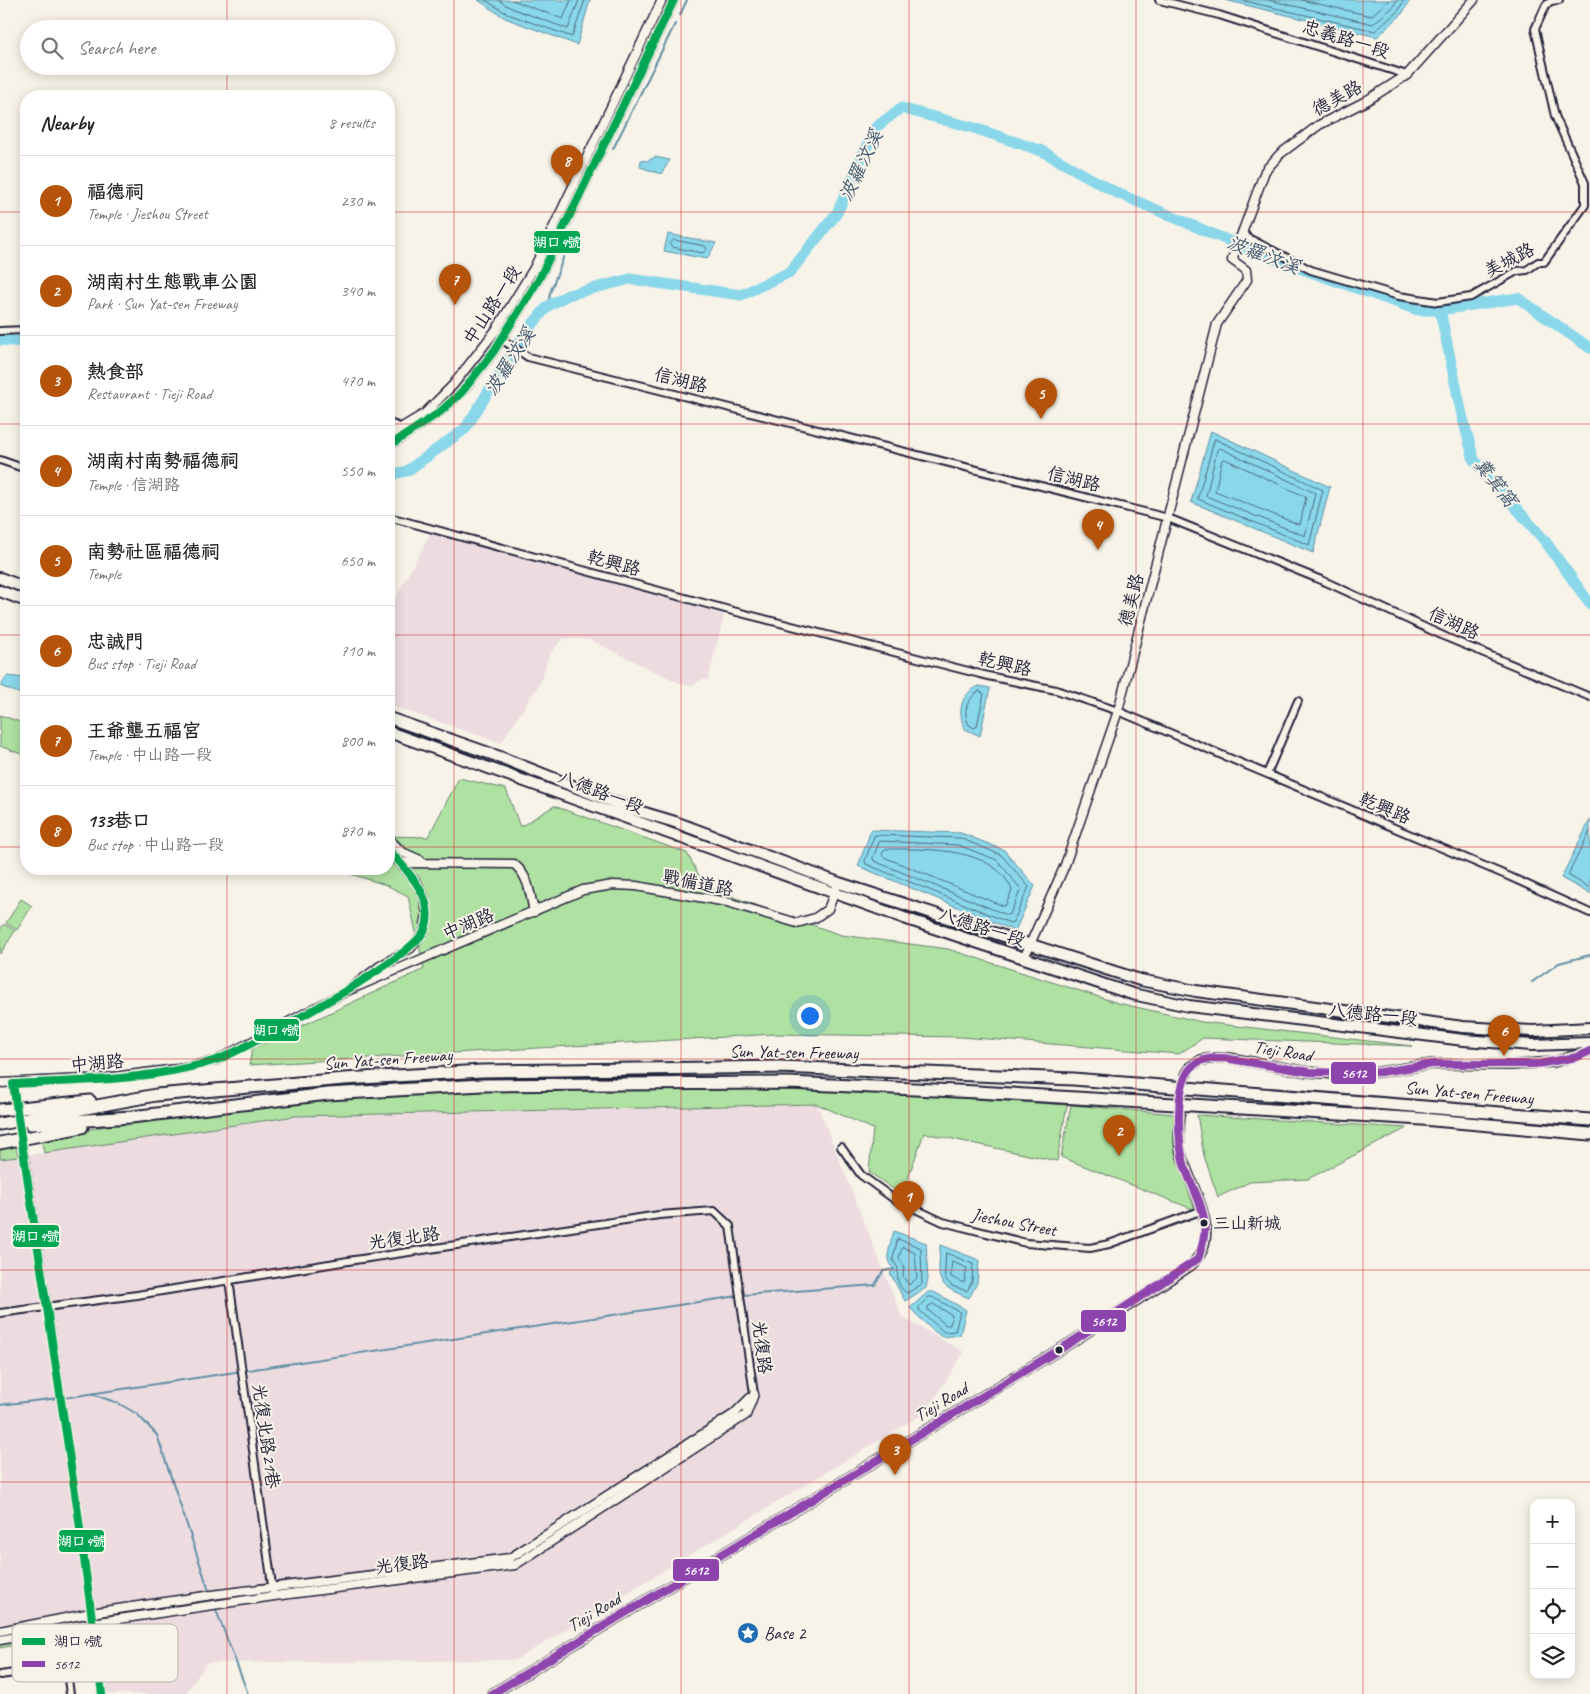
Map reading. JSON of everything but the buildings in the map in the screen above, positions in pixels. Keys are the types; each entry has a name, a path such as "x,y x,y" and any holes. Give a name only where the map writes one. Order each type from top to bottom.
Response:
{"highway":[{"name":"Sun Yat-sen Freeway","path":"0,1124 156,1095 344,1079 482,1071 780,1067 1073,1079 1590,1120"},
{"name":"Sun Yat-sen Freeway","path":"0,1130 22,1125 131,1118 328,1094 472,1086 789,1083 986,1092 1422,1119 1590,1134"},
{"path":"0,1110 156,1095"},
{"path":"0,1144 131,1118"}],"main road":[{"path":"0,578 20,586"},
{"path":"0,591 20,598"},
{"name":"八德路一段","path":"395,720 500,758 628,808 675,822 837,887 904,918 1132,994 1189,1006 1464,1040 1532,1045 1590,1043"},
{"name":"八德路一段","path":"395,734 494,768 635,822 837,887 1140,980 1196,991 1463,1027 1533,1031 1590,1028"},
{"name":"Tieji Road","path":"1186,1075 1190,1067 1201,1060 1214,1058 1229,1058 1308,1072 1339,1074 1380,1072 1432,1064 1512,1065 1554,1062 1590,1051"},
{"name":"Tieji Road","path":"492,1694 1067,1345 1190,1266 1198,1259 1204,1246 1206,1230 1203,1210 1181,1153 1180,1114"}],"street":[{"name":"中山路一段","path":"395,431 424,414 453,384 496,330 528,278 662,0"},
{"name":"中山路一段","path":"395,442 440,412 462,392 501,339 539,279 674,0"},
{"name":"忠義路一段","path":"1159,0 1219,15 1408,75"},
{"name":"德美路","path":"1024,958 1065,865 1118,711 1217,324 1247,280 1246,270 1232,260 1264,171 1280,154 1318,125 1366,101 1408,75 1474,0"},
{"name":"美城路","path":"1240,235 1302,267 1400,296 1438,302 1471,297 1517,271 1527,270 1538,262 1544,262 1585,205 1585,184 1555,116 1535,29 1546,5 1551,1 1559,0"},
{"path":"0,331 20,330"},
{"name":"信湖路","path":"501,339 528,357 1168,518 1326,582 1448,638 1590,697"},
{"path":"395,425 400,427"},
{"path":"0,460 20,467"},
{"name":"乾興路","path":"395,519 729,610 988,676 1056,690 1118,711 1590,913"},
{"path":"1267,774 1298,701"},
{"path":"395,845 402,852 430,862"},
{"path":"347,991 380,966 411,948 424,930 427,914 424,897 417,883 395,857"},
{"path":"395,860 407,863 514,864 521,870 526,879 534,912"},
{"name":"戰備道路","path":"534,912 583,890 613,885 636,886 728,902 797,923 815,918 828,909 837,887"},
{"name":"中湖路","path":"0,1083 104,1078 185,1068 217,1060 347,991 534,912"},
{"name":"Jieshou Street","path":"841,1147 861,1175 894,1199 943,1222 1026,1242 1090,1248 1109,1244 1203,1210"},
{"path":"24,1154 60,1388 92,1622"},
{"name":"光復北路","path":"0,1313 137,1295 659,1216 714,1211 730,1226 742,1302"},
{"name":"光復北路21巷","path":"229,1280 274,1596"},
{"name":"光復路","path":"82,1624 208,1605 515,1564 746,1415 754,1394 742,1302"},
{"name":"光復路","path":"35,1624 91,1613 272,1586 510,1558 734,1414 754,1394"}],"shaded area":[{"path":"431,532 725,611 708,680 703,679 692,686 679,683 590,640 564,638 550,653 540,683 501,743 395,707 395,600"},
{"path":"817,1104 902,1317 964,1352 926,1412 516,1660 207,1663 185,1694 100,1694 98,1682 178,1682 178,1624 90,1624 89,1618 56,1624 12,1624 12,1632 0,1634 0,1159 296,1116"}],"green space":[{"path":"0,715 20,722 20,754 0,746"},
{"path":"459,778 506,789 520,827 554,806 687,853 705,887 841,935 948,949 1118,1003 1202,1022 1412,1046 1203,1038 1179,1054 961,1037 776,1034 249,1065 252,1049 424,969 408,896 386,885 354,875 395,875 395,836 428,837"},
{"path":"21,899 32,906 17,930 6,923"},
{"path":"4,924 15,931 0,954 0,930"},
{"path":"604,1089 821,1089 1067,1105 1057,1161 924,1133 902,1195 869,1172 873,1129 817,1104 296,1116 44,1153 41,1139 171,1113 329,1095"},
{"path":"1071,1105 1174,1114 1176,1155 1195,1210 1061,1157"},
{"path":"1197,1115 1407,1128 1308,1179 1250,1182 1218,1197 1204,1156"},
{"path":"16,1145 18,1157 0,1159 0,1148"},
{"path":"12,1640 12,1646 0,1648 0,1642"}],"water":[{"path":"478,0 590,0 577,45 505,18"},
{"path":"1225,0 1410,0 1402,14 1377,37"},
{"path":"655,157 670,160 661,174 640,167 641,160 647,161"},
{"path":"668,234 716,243 707,259 664,251"},
{"path":"1211,431 1330,487 1313,553 1191,502"},
{"path":"7,676 20,677 20,694 0,686"},
{"path":"979,686 990,688 980,736 965,729 961,716 964,699 973,689"},
{"path":"1590,820 1590,894 1561,878"},
{"path":"871,830 961,833 1004,850 1035,886 1015,931 858,866"},
{"path":"894,1231 926,1243 928,1279 926,1288 905,1301 890,1273 894,1269 889,1260 889,1255"},
{"path":"940,1245 979,1260 977,1283 969,1298 949,1289 941,1280 939,1274"},
{"path":"928,1292 934,1292 966,1310 960,1335 942,1337 910,1308"}],"waterway":[{"path":"680,15 687,0"},
{"path":"613,149 675,24"},
{"name":"波羅汶溪","path":"395,474 407,471 465,429 526,332 548,306 568,295 630,279 741,295 790,272 837,213 875,128 901,108 974,128 1042,151 1115,192 1257,253 1418,310 1440,310 1518,298 1590,348"},
{"path":"548,306 550,293 573,232"},
{"name":"糞箕窩","path":"1440,310 1462,415 1474,460 1545,541 1590,604"},
{"name":"波羅汶溪","path":"0,340 20,342"},
{"path":"1532,982 1559,963 1590,955"},
{"path":"743,1295 875,1285 883,1271 894,1269"},
{"path":"63,1398 738,1296"},
{"path":"92,1394 118,1403 137,1414 157,1435 210,1594"},
{"path":"0,1405 58,1398"},
{"path":"215,1607 248,1694"}],"tunnel":[{"path":"1180,1109 1186,1075"},
{"path":"13,1084 24,1153"}],"transit line":[{"name":"湖口4號","path":"395,442 440,412 462,392 494,351 539,279 674,0"},
{"name":"湖口4號","path":"13,1084 143,1076 207,1063 265,1037 331,1000 393,960 414,943 425,929 428,918 423,896 411,876 395,857"},
{"name":"5612","path":"492,1694 1067,1345 1198,1259 1205,1226 1199,1201 1184,1164 1179,1128 1182,1086 1186,1075 1195,1064 1211,1058 1224,1058 1309,1072 1354,1073 1381,1072 1433,1064 1538,1064 1577,1057 1590,1051"},
{"name":"湖口4號","path":"13,1084 77,1506 93,1624"},
{"name":"湖口4號","path":"100,1682 102,1694"}],"place":[{"name":"133巷口","path":"567,186"},
{"name":"王爺壟五福宮","path":"455,305"},
{"name":"南勢社區福德祠","path":"1041,419"},
{"name":"湖南村南勢福德祠","path":"1098,550"},
{"name":"忠誠門","path":"1504,1056"},
{"name":"湖南村生態戰車公園","path":"1119,1156"},
{"name":"福德祠","path":"908,1222"},
{"name":"三山新城","path":"1204,1223"},
{"name":"熱食部","path":"895,1475"},
{"name":"Base 2","path":"748,1633"}]}
